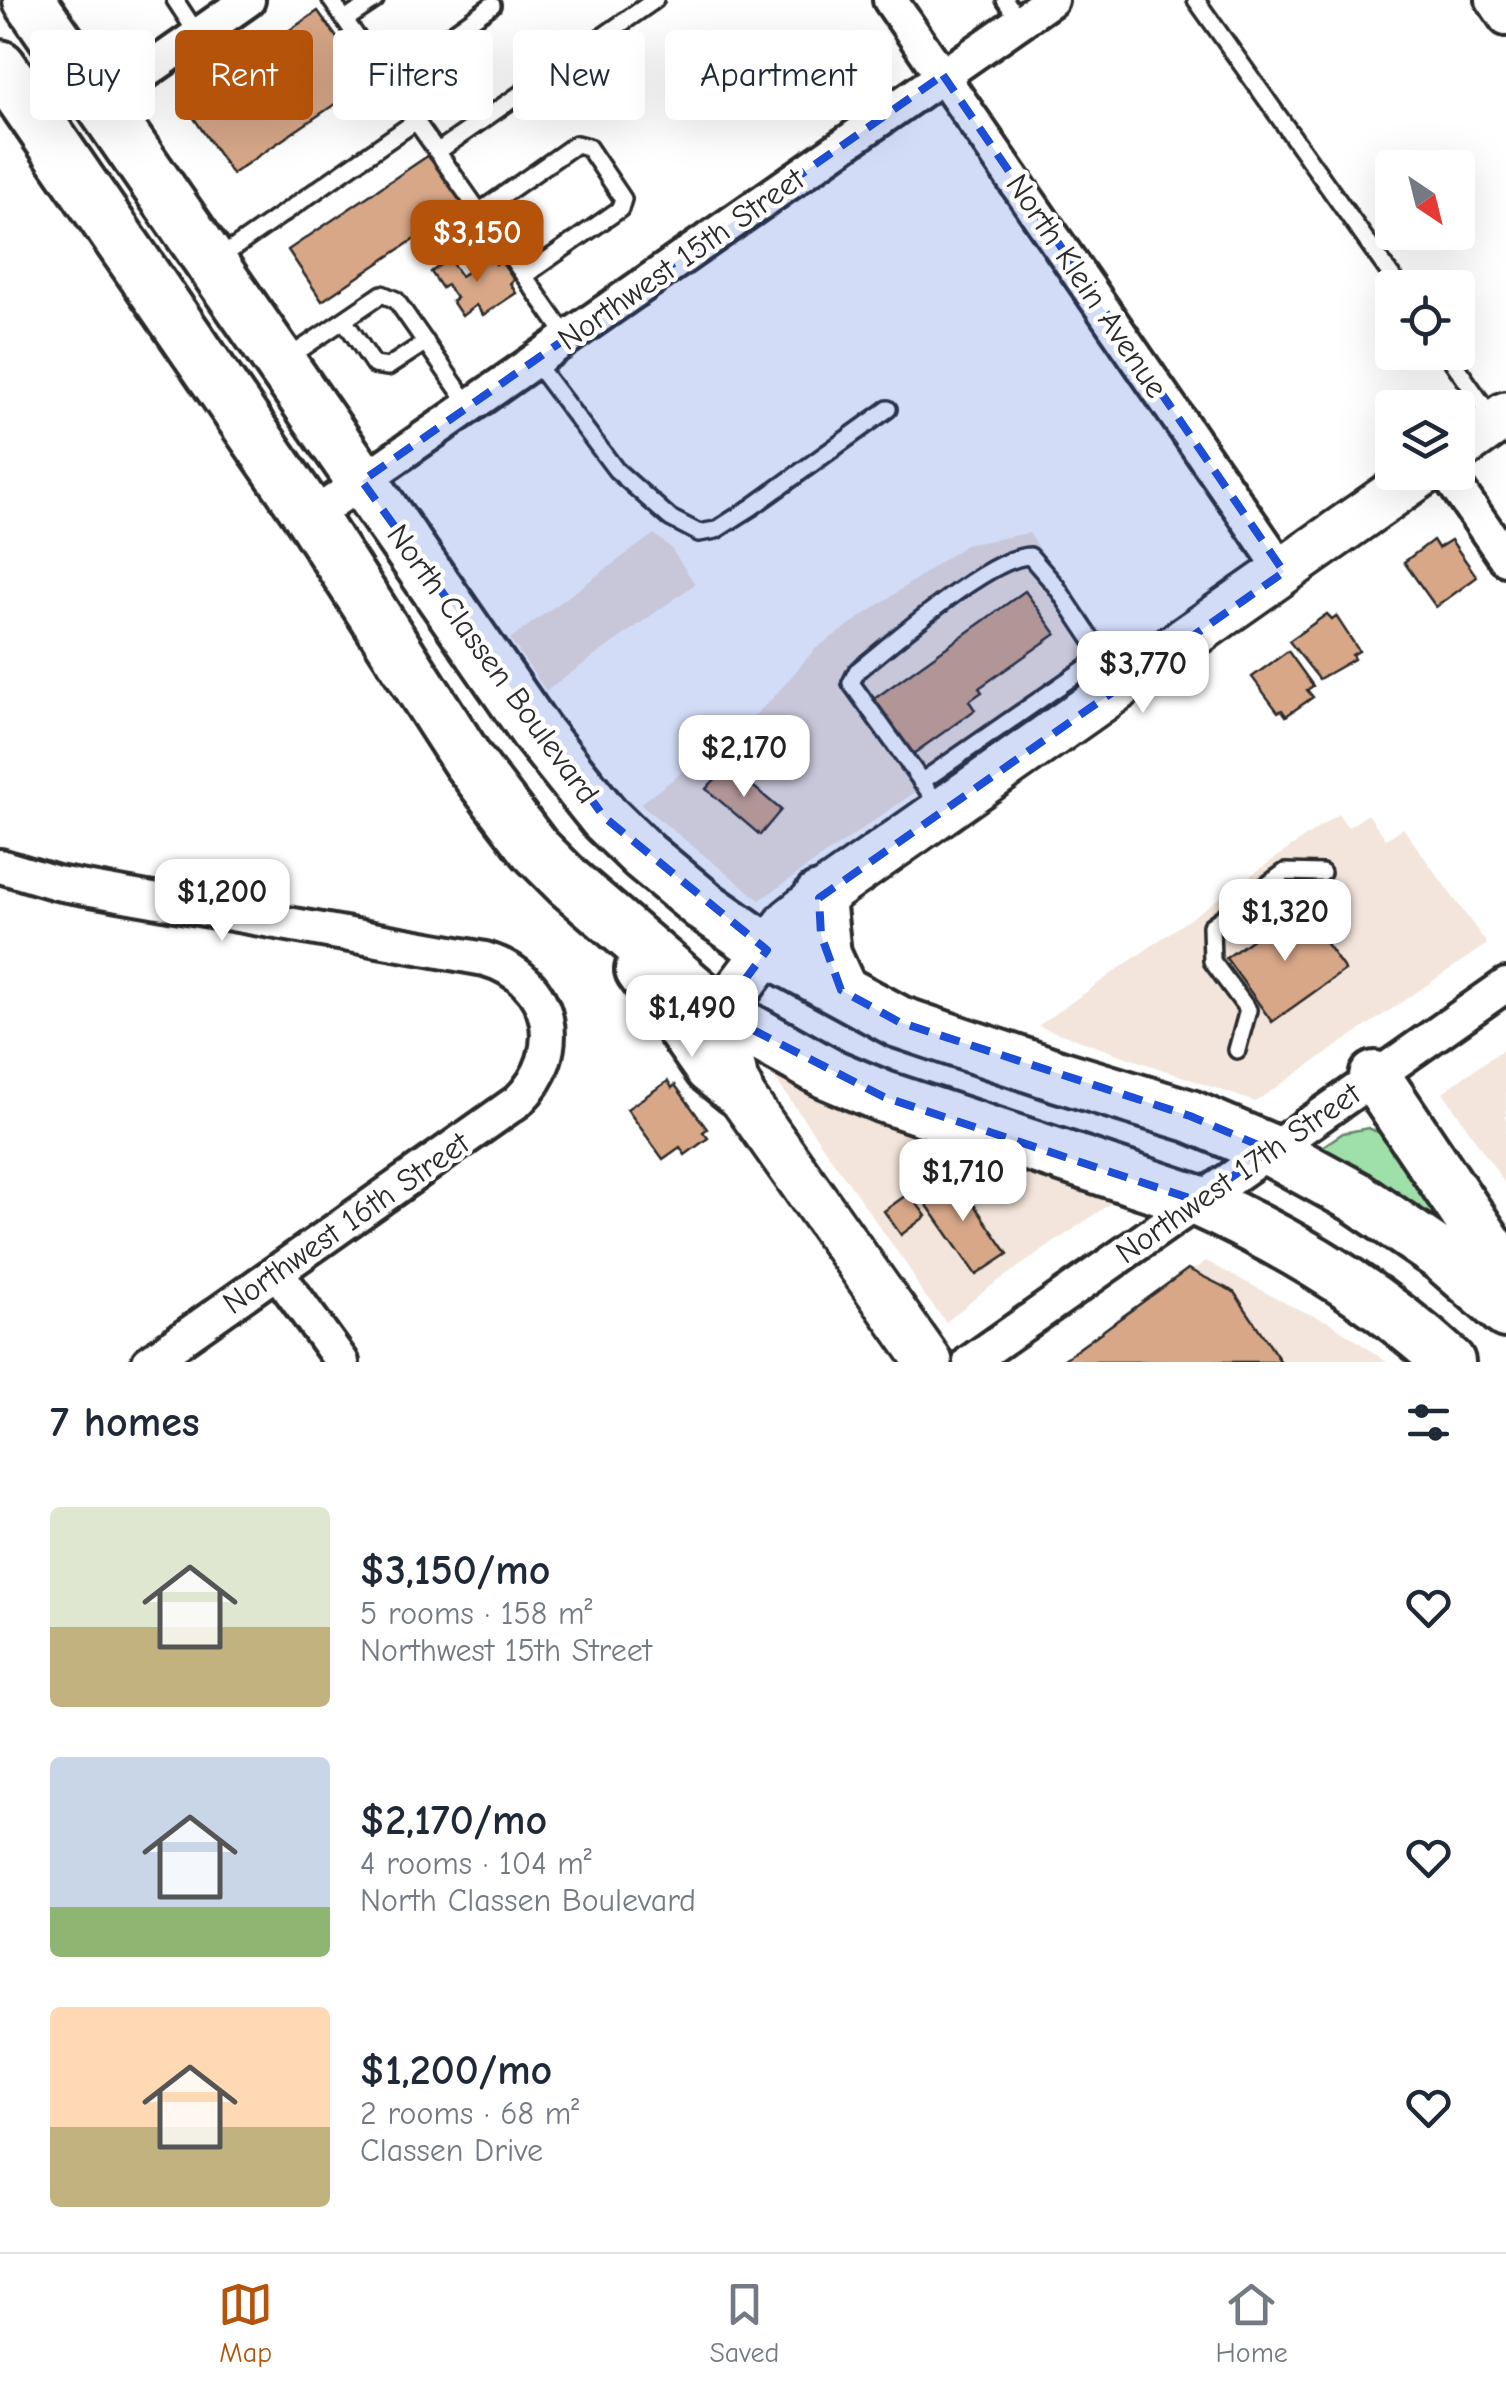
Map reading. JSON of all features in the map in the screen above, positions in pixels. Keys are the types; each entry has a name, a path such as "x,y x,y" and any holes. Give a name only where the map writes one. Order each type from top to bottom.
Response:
{"main road":[{"name":"North Classen Boulevard","path":"29,0 50,30"},
{"name":"North Classen Boulevard","path":"0,66 311,517 468,761 534,848 605,916 720,1013 827,1073 884,1098 1198,1201 1239,1219 1328,1269 1386,1310 1448,1362"},
{"path":"50,138 76,120"},
{"name":"North Classen Boulevard","path":"113,120 537,733 604,817 644,856 704,906 768,950 899,1022 1190,1116 1270,1150 1356,1197 1442,1256 1506,1312"},
{"path":"818,898 824,954 841,990"},
{"path":"605,916 710,1068 737,1090"},
{"path":"1376,1077 1489,1247 1506,1290"}],"street":[{"path":"205,30 248,0"},
{"name":"North Klein Avenue","path":"890,0 1284,572"},
{"name":"Northwest 15th Street","path":"311,517 943,76 1012,11 1051,0"},
{"path":"1493,0 1506,20"},
{"path":"1475,437 1501,418"},
{"path":"928,1362 737,1090 720,1013 790,921 932,796 1112,670 1284,572 1399,490"},
{"path":"1458,490 1506,559"},
{"name":"Northwest 16th Street","path":"0,866 57,883 502,964 528,983 546,1012 546,1045 528,1091 149,1362"},
{"name":"Northwest 17th Street","path":"970,1362 1506,984"},
{"path":"277,1272 342,1362"}],"lane":[{"path":"175,0 195,30"},
{"path":"331,0 353,30"},
{"path":"346,20 374,0"},
{"path":"438,152 655,0"},
{"path":"1196,0 1387,270"},
{"path":"457,30 492,5"},
{"path":"212,264 416,122 567,337"},
{"path":"479,212 576,144 588,147 624,199 620,209 524,276"},
{"path":"281,364 382,294 396,300 470,405"},
{"path":"344,320 374,365 388,367 426,342"},
{"path":"534,360 616,470 670,518 700,532 716,530 888,409"},
{"path":"1461,370 1501,418"},
{"path":"932,796 851,684 857,672 984,574 1012,558 1030,556 1048,574 1112,670"},
{"path":"1236,1050 1248,1010 1212,962 1211,926 1285,872 1322,874"}],"highlighted area":[{"path":"943,75 1284,572 819,898 821,935 841,990 899,1022 1190,1116 1270,1150 1198,1201 884,1097 720,1013 767,950 604,817 362,481"}],"shaded area":[{"path":"1029,533 1112,655 760,900 640,804 742,727 815,649 965,545"},
{"path":"654,534 670,547 695,584 546,691 510,639"},
{"path":"1338,814 1348,827 1368,814 1386,839 1403,828 1487,944 1255,1102 1038,1026"},
{"path":"1506,1047 1506,1185 1443,1092"},
{"path":"767,1067 845,1109 907,1133 1028,1173 1121,1196 946,1322"},
{"path":"1206,1261 1331,1323 1387,1362 1061,1362"}],"green space":[{"path":"1368,1128 1387,1136 1470,1247 1317,1150 1343,1133"}],"building":[{"path":"318,11 333,32 333,105 313,119 313,30 290,30"},
{"path":"195,120 312,120 232,174"},
{"path":"429,155 464,206 322,301 288,250"},
{"path":"490,256 496,264 500,260 514,280 510,283 516,293 483,315 476,305 462,316 447,285 442,288 431,272 449,259 461,276"},
{"path":"1433,540 1438,548 1451,540 1477,577 1436,607 1404,562"},
{"path":"1025,591 1056,634 979,688 982,692 969,701 975,710 913,754 874,699"},
{"path":"1327,614 1332,619 1336,616 1359,651 1352,655 1354,659 1319,679 1289,641"},
{"path":"1288,651 1313,686 1307,690 1313,697 1286,716 1282,710 1278,712 1252,677"},
{"path":"728,765 781,810 760,835 706,789"},
{"path":"1299,906 1345,970 1272,1022 1226,958"},
{"path":"668,1081 707,1129 703,1132 708,1138 685,1155 680,1147 663,1159 627,1109"},
{"path":"927,1141 969,1154 957,1188 916,1179"},
{"path":"919,1179 963,1189 1008,1254 976,1275 915,1188"},
{"path":"909,1193 926,1216 901,1235 884,1211"},
{"path":"1188,1269 1234,1292 1281,1362 1060,1362"}]}
